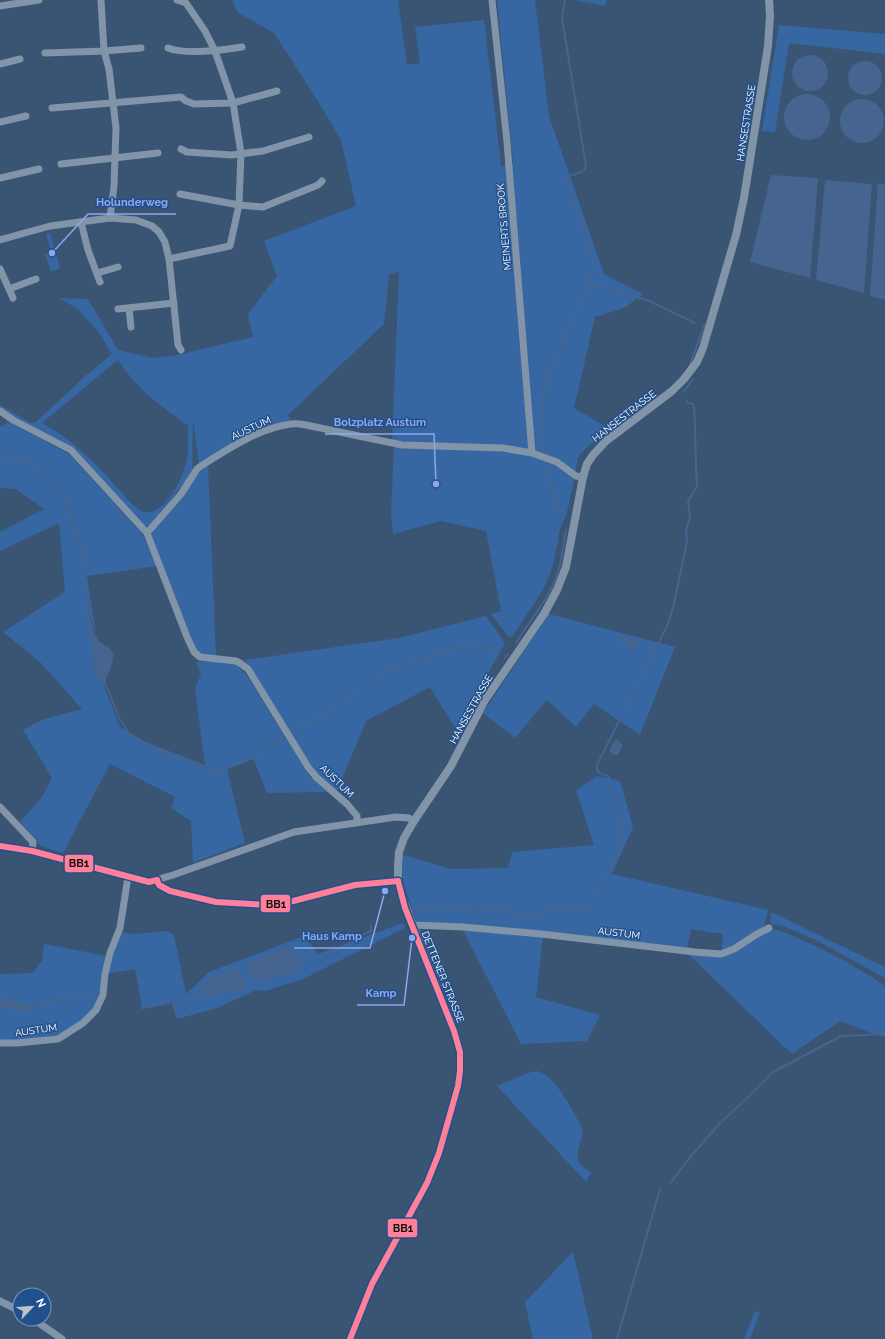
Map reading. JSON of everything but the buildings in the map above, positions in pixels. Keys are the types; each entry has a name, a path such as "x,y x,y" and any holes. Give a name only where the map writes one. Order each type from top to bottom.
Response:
{"street":[{"path":"0,6 39,0"},
{"path":"101,0 104,51 114,103 116,128 114,186 110,218"},
{"path":"169,259 230,246 239,205 241,153 233,103 215,50 205,31 186,3 177,0"},
{"name":"MEINERTS BROOK","path":"492,0 507,142 532,453"},
{"name":"HANSESTRASSE","path":"414,820 451,766 485,700 544,614 557,590 567,562 583,477 587,464 598,448 672,392 697,362 703,348 730,258 744,198 768,46 770,19 769,0"},
{"path":"45,54 141,48"},
{"path":"168,48 175,51 242,48"},
{"path":"0,64 20,59"},
{"path":"52,108 181,97 194,104 233,103 277,91"},
{"path":"0,122 26,116"},
{"path":"181,149 187,152 232,155 263,151 309,137"},
{"path":"61,164 158,153"},
{"path":"0,178 39,169"},
{"path":"180,194 239,205 263,207 318,185 322,181"},
{"path":"0,240 50,226 110,218 136,220 152,226 165,242 169,259 178,345 181,350"},
{"path":"81,222 88,250 100,282"},
{"path":"97,272 118,267"},
{"path":"0,270 13,298"},
{"path":"9,289 36,279"},
{"path":"118,310 174,303"},
{"path":"129,308 131,327"},
{"name":"AUSTUM","path":"0,411 13,420 70,450 146,533 187,638 194,652 200,658 236,661 248,669 308,767 316,777 347,804 357,816 357,822"},
{"name":"AUSTUM","path":"146,533 181,494 197,469 201,466 248,439 278,426 292,424 306,425 402,446 503,448 532,453 557,462 576,476 583,477"},
{"path":"0,807 33,842 32,851"},
{"path":"0,846 32,851 149,882 288,834 310,829 402,817 414,820"},
{"name":"DETTENER STRASSE","path":"350,1339 372,1284 427,1183 439,1153 454,1100 460,1071 460,1052 454,1031 403,901 398,881 399,852 404,838 414,820"},
{"name":"AUSTUM","path":"0,1043 58,1039 83,1023 96,1010 103,995 105,974 110,953 120,928 128,877"},
{"path":"158,880 159,885 170,891 216,902 268,905 293,901 355,885 398,881"},
{"name":"AUSTUM","path":"412,925 534,933 721,954 734,949 769,928"},
{"path":"0,1301 12,1307"},
{"path":"45,1327 62,1339"}],"shaded area":[{"path":"232,0 398,0 407,65 420,63 415,27 484,20 501,166 513,163 497,0 535,0 549,116 604,274 643,294 624,308 595,317 574,408 608,428 579,455 575,472 533,451 392,442 399,271 389,275 384,324 288,415 291,420 273,424 252,432 199,464 193,420 192,470 184,483 149,526 144,526 73,448 17,419 0,407 0,405 31,423 36,422 84,377 112,354 100,334 80,311 60,298 88,299 118,350 153,358 177,355 253,337 248,314 277,276 264,241 356,206 341,140 316,98 274,33 237,12","holes":["118,360 147,394 188,426 188,454 184,471 168,500 160,507 152,511 140,511 80,450 56,431 42,423"]},
{"path":"575,0 606,0 605,6"},
{"path":"779,25 885,34 885,54 789,43 775,132 762,131"},
{"path":"813,55 823,60 827,66 827,80 823,86 817,90 807,91 797,86 793,80 792,70 797,60 803,56"},
{"path":"862,61 868,61 872,62 879,68 882,78 881,85 875,92 868,95 862,95 858,94 851,88 848,81 848,75 849,71 855,64"},
{"path":"803,94 811,94 820,98 826,104 830,117 826,130 820,136 811,140 803,140 794,136 788,130 784,121 784,113 788,104 794,98"},
{"path":"858,99 866,99 871,100 878,105 883,112 883,130 878,137 871,142 858,143 850,140 843,133 840,125 840,117 843,109 850,102"},
{"path":"771,175 818,178 810,278 750,262"},
{"path":"825,180 872,184 864,293 816,280"},
{"path":"878,183 885,184 885,300 870,296"},
{"path":"50,233 60,268 51,272 45,254 51,252 46,234"},
{"path":"9,422 69,454 139,530 145,539 157,566 87,576 96,636 86,600 95,670 104,686 120,727 146,742 205,765 195,688 201,674 196,662 216,661 237,665 248,677 309,776 328,792 267,793 253,758 227,769 245,843 193,863 191,821 171,808 175,797 110,764 63,853 41,846 20,822 42,797 52,778 23,730 44,719 82,709 40,662 3,632 65,592 59,523 0,551 0,532 44,509 16,489 0,488 0,427"},
{"path":"394,447 405,449 503,449 531,455 557,464 575,477 566,516 560,529 553,566 545,586 512,637 508,636 491,614 501,611 486,531 441,521 393,534 391,512"},
{"path":"208,465 216,656 201,655 195,650 151,536 153,530 200,472"},
{"path":"85,600 87,600 92,626 98,640 111,649 113,654 106,684 104,686 95,670"},
{"path":"549,614 675,647 640,735 594,704 576,727 547,700 515,738 483,713"},
{"path":"486,616 505,643 468,709 458,733 430,687 366,721 337,791 314,771 245,660 399,638"},
{"path":"617,636 625,636 630,638 637,643 637,647 633,649 629,648 623,643 617,641"},
{"path":"617,739 623,745 618,755 615,755 609,751 614,741"},
{"path":"597,776 620,781 633,827 612,874 768,910 762,928 742,941 721,951 723,934 691,929 687,949 417,922 404,885 402,872 403,855 452,869 508,868 512,852 594,845 576,790"},
{"path":"771,912 885,967 885,978 816,940 783,926 772,924 770,921"},
{"path":"403,923 405,928 303,979 265,991 256,990 217,1008 177,1019 171,1002 142,1009 135,969 107,974 121,932 133,934 168,931 174,935 186,994 209,972 304,936 318,954"},
{"path":"774,929 784,932 836,956 885,986 885,1037 840,1021 792,1054 688,954 721,955 769,930"},
{"path":"463,930 543,936 536,997 600,1015 587,1041 521,1044"},
{"path":"44,944 107,956 99,997 94,1009 83,1021 58,1036 18,1041 0,1040 0,974 32,973 42,961"},
{"path":"289,946 302,960 300,969 256,983 245,963"},
{"path":"236,968 245,978 247,988 212,996 201,994 199,991 209,978"},
{"path":"5,997 16,1002 21,1001 32,1007 25,1011 0,1009 0,999"},
{"path":"537,1071 544,1074 558,1087 570,1105 583,1130 578,1159 584,1168 591,1172 586,1182 497,1086 528,1073"},
{"path":"573,1252 593,1339 533,1339 525,1302"},
{"path":"755,1311 760,1312 750,1339 744,1339"}],"waterway":[{"path":"563,519 549,478 549,453 541,450 540,443 543,400 548,375 589,283 593,263 566,178 583,171 586,166 562,18 565,0"},
{"path":"589,283 647,300 695,323"},
{"path":"689,367 705,324"},
{"path":"684,391 693,379"},
{"path":"610,779 608,776 597,770 597,765 668,624 674,604 687,541 686,529 690,518 688,501 697,485 694,407 693,404 688,403 686,400"},
{"path":"0,457 19,459 45,472 56,482 64,493 81,546 87,602"},
{"path":"516,643 545,600 553,585 560,565 566,530"},
{"path":"289,732 297,726 329,713 356,691 386,672 406,663 464,645 493,650 499,654"},
{"path":"505,658 508,654"},
{"path":"104,684 108,689 119,718 131,736 156,748 211,769 219,769 235,765 257,756 285,734"},
{"path":"412,910 432,907 468,910 482,908 538,914 564,908 584,912 589,908 621,847 621,824 609,786"},
{"path":"299,958 310,958 317,955 322,956 347,945 371,931 371,925"},
{"path":"242,977 253,973"},
{"path":"32,1007 63,997 96,996 100,990 101,982"},
{"path":"142,1008 164,1004 203,993"},
{"path":"670,1183 719,1124 773,1072 841,1036 885,1033"},
{"path":"617,1339 660,1189"}],"transit line":[{"name":"BB1","path":"0,846 32,851 149,882 157,880"},
{"name":"BB1","path":"157,880 159,885 170,891 216,902 268,905 293,901 355,885 398,881"},
{"name":"BB1","path":"350,1339 372,1284 427,1183 439,1153 458,1086 460,1071 460,1052 454,1031 405,908 398,881"}],"place":[{"name":"Holunderweg","path":"52,253"},
{"name":"Bolzplatz Austum","path":"436,484"},
{"name":"Haus Kamp","path":"385,891"},
{"name":"Kamp","path":"412,938"}]}
